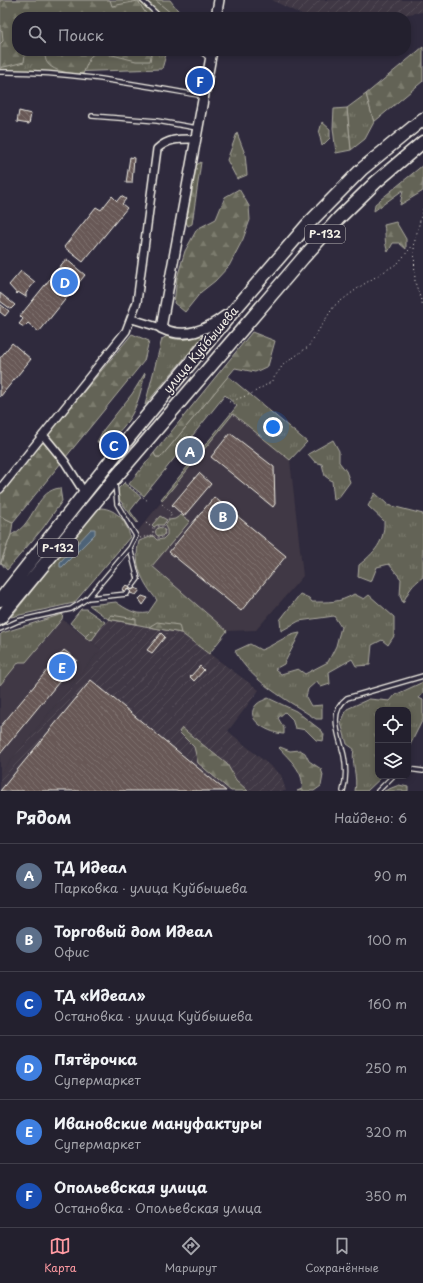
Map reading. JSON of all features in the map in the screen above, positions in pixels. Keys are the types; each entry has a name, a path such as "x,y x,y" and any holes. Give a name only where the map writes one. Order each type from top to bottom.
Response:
{"highway":[{"name":"улица Куйбышева","path":"0,600 84,492 236,308 308,224 362,170 423,119"},
{"name":"улица Куйбышева","path":"0,618 120,480 323,235 376,182 423,142"}],"street":[{"path":"217,12 219,0"},
{"path":"161,328 211,56"},
{"path":"0,489 118,344 132,319 137,302 157,149 163,143 175,139 195,139"},
{"path":"132,319 161,328 170,333 183,335 193,333 221,319 236,308"},
{"path":"43,435 65,462 84,492"}],"lane":[{"path":"142,0 155,12"},
{"path":"0,72 79,75 204,96"},
{"path":"92,116 157,121 198,128"},
{"path":"0,629 18,621 71,609 88,598 130,548 132,541 136,536 117,504 115,491 120,480"},
{"path":"130,548 138,579 132,587"},
{"path":"88,598 127,594 128,592"},
{"path":"343,791 345,773 344,757 337,735 336,717 340,704 347,698 423,676"},
{"path":"411,770 416,769 423,772"},
{"path":"378,791 390,779"}],"path":[{"path":"423,209 414,244 415,282 423,306"},
{"path":"229,402 251,394 271,382 283,365 308,347 334,306 398,262 414,244"},
{"path":"190,451 198,458 198,461"},
{"path":"120,480 148,501"},
{"path":"162,504 172,514 163,527"},
{"path":"146,523 154,529"},
{"path":"154,529 158,526 163,527"},
{"path":"132,541 153,535 157,538 164,537 166,532 163,527"},
{"path":"153,535 154,529"}],"shaded area":[{"path":"272,0 423,0 423,12 411,14 411,12 296,12"},
{"path":"233,414 290,460 303,576 256,630 227,631 152,566 137,532"},
{"path":"62,619 101,649 0,774 0,685 19,662 44,642"},
{"path":"108,619 181,633 259,690 228,731 281,775 286,791 0,791 0,774 101,649 91,641"}],"green space":[{"path":"0,0 163,0 176,10 175,12 12,12 12,56 166,56 162,69 0,74"},
{"path":"0,0 110,0 112,6 138,1 145,12 12,12 12,56 25,56 24,62 0,68 0,44 3,41 2,30 0,31"},
{"path":"155,0 170,0 179,12 170,12"},
{"path":"423,47 423,81 374,122 366,94"},
{"path":"45,56 91,56 83,74 57,70 47,63"},
{"path":"116,56 151,56 150,61 136,61"},
{"path":"366,94 374,122 365,139 351,150 347,108"},
{"path":"347,108 351,150 336,153 333,128 334,109"},
{"path":"322,122 330,129 330,138 322,146 319,133"},
{"path":"237,133 245,154 247,175 237,179 227,160"},
{"path":"201,162 192,224 188,226 186,222 195,166"},
{"path":"423,165 423,191 400,205 403,190 374,211 375,204"},
{"path":"239,189 249,206 250,220 243,239 229,266 215,281 201,292 185,312 174,303 177,278 185,251 197,229 216,219 225,197"},
{"path":"396,222 406,239 406,249 399,243 393,243 388,252 384,225"},
{"path":"207,331 145,405 162,339 167,336 182,340 192,338"},
{"path":"252,332 275,341 268,366 255,372 235,368 161,457 156,457 154,453"},
{"path":"132,334 149,341 144,361 13,522 0,516 0,492"},
{"path":"145,373 140,395 128,421 122,429 105,444 97,442 104,429 132,394"},
{"path":"228,376 307,442 290,460 233,414 163,500 161,499 237,406 225,395 144,496 129,484 154,453 156,457 161,457"},
{"path":"333,440 339,451 339,462 346,471 350,482 339,497 334,500 332,481 325,476 322,464 315,462 308,454"},
{"path":"124,483 141,497 130,511 138,522 137,523 119,499 118,489"},
{"path":"60,488 62,501 43,528 7,570 1,563 11,535 24,525 46,494"},
{"path":"375,493 388,505 423,514 423,577 411,588 403,603 400,596 401,579 389,564 377,567 371,582 358,577 359,565 378,546 383,535 384,521 368,506"},
{"path":"101,508 112,511 124,521 130,537 74,603 11,617 97,509"},
{"path":"181,515 190,521 152,566 227,631 209,654 181,633 108,619 89,605 116,602 135,612 148,613 157,600 147,586 140,572 137,557 139,541 153,536 157,540 163,539 167,535 165,526 169,520 175,519"},
{"path":"0,516 13,522 11,535 0,564"},
{"path":"160,516 167,520 163,525 157,525 154,527 152,525"},
{"path":"158,528 162,528 164,532 162,536 158,536 156,534 156,530"},
{"path":"300,594 309,598 312,602 329,602 344,599 354,594 364,599 369,595 394,617 394,636 388,645 382,640 372,645 370,665 356,666 352,659 329,672 330,684 321,687 317,681 308,689 306,697 311,706 322,705 322,719 316,719 271,690 250,672 235,651 250,644 261,650 290,636 300,633 284,664 275,669 281,674 298,669 305,674 328,662 336,646 341,627 334,616 299,621 281,631 280,620"},
{"path":"81,609 86,609 105,622 91,641 70,623"},
{"path":"63,614 62,619 26,662 19,662 0,685 0,635 2,633"},
{"path":"111,615 136,619 136,624 108,619"},
{"path":"157,622 179,625 181,633 149,627"},
{"path":"92,630 97,633 91,641 85,637"},
{"path":"423,682 423,693 419,698 423,700 423,719 411,743 411,707 375,707 375,779 380,779 367,791 355,791 356,780 353,759 354,749 347,744 341,723 347,709 369,699 390,701 395,695"},
{"path":"268,698 296,711 322,731 324,735 323,741 316,740 306,730 295,728 292,719 285,712 278,718 284,728 284,734 272,732 260,725 255,721 253,710 258,703"},
{"path":"182,728 227,764 236,780 248,791 231,791 198,763 194,747 179,732"},
{"path":"280,747 290,751 300,750 305,753 309,761 321,769 323,775 321,786 314,791 297,791 302,789 299,771 279,748"},
{"path":"399,785 408,787 408,791 384,791"}],"water":[{"path":"91,529 95,529 95,534 62,567 60,567 60,562"}],"building":[{"path":"19,111 31,114 29,124 17,122"},
{"path":"130,157 134,158 132,183 126,183"},
{"path":"112,196 117,201 121,196 126,199 122,204 127,208 83,262 64,247 96,207 101,210"},
{"path":"66,259 85,275 39,332 28,323 24,327 19,324 23,319 20,316"},
{"path":"21,271 35,282 26,293 26,297 18,292 17,294 9,285"},
{"path":"0,293 15,305 11,309 0,301"},
{"path":"0,304 9,311 5,316 0,312"},
{"path":"12,343 31,359 0,397 0,358"},
{"path":"230,433 274,467 275,504 273,507 211,457"},
{"path":"199,473 211,484 184,516 172,505"},
{"path":"214,497 286,556 241,611 169,552"},
{"path":"126,585 140,590 136,595 122,590"},
{"path":"142,596 148,598 143,605 139,599"},
{"path":"161,633 165,637 152,653 147,650"},
{"path":"64,650 77,660 0,754 0,727"},
{"path":"200,666 204,670 194,681 190,677"},
{"path":"91,680 226,791 0,791"}],"place":[{"name":"Опольевская улица","path":"200,81"},
{"name":"Пятёрочка","path":"65,282"},
{"name":"ТД «Идеал»","path":"114,445"},
{"name":"ТД Идеал","path":"190,451"},
{"name":"Торговый дом Идеал","path":"223,516"},
{"name":"Ивановские мануфактуры","path":"62,667"}]}
